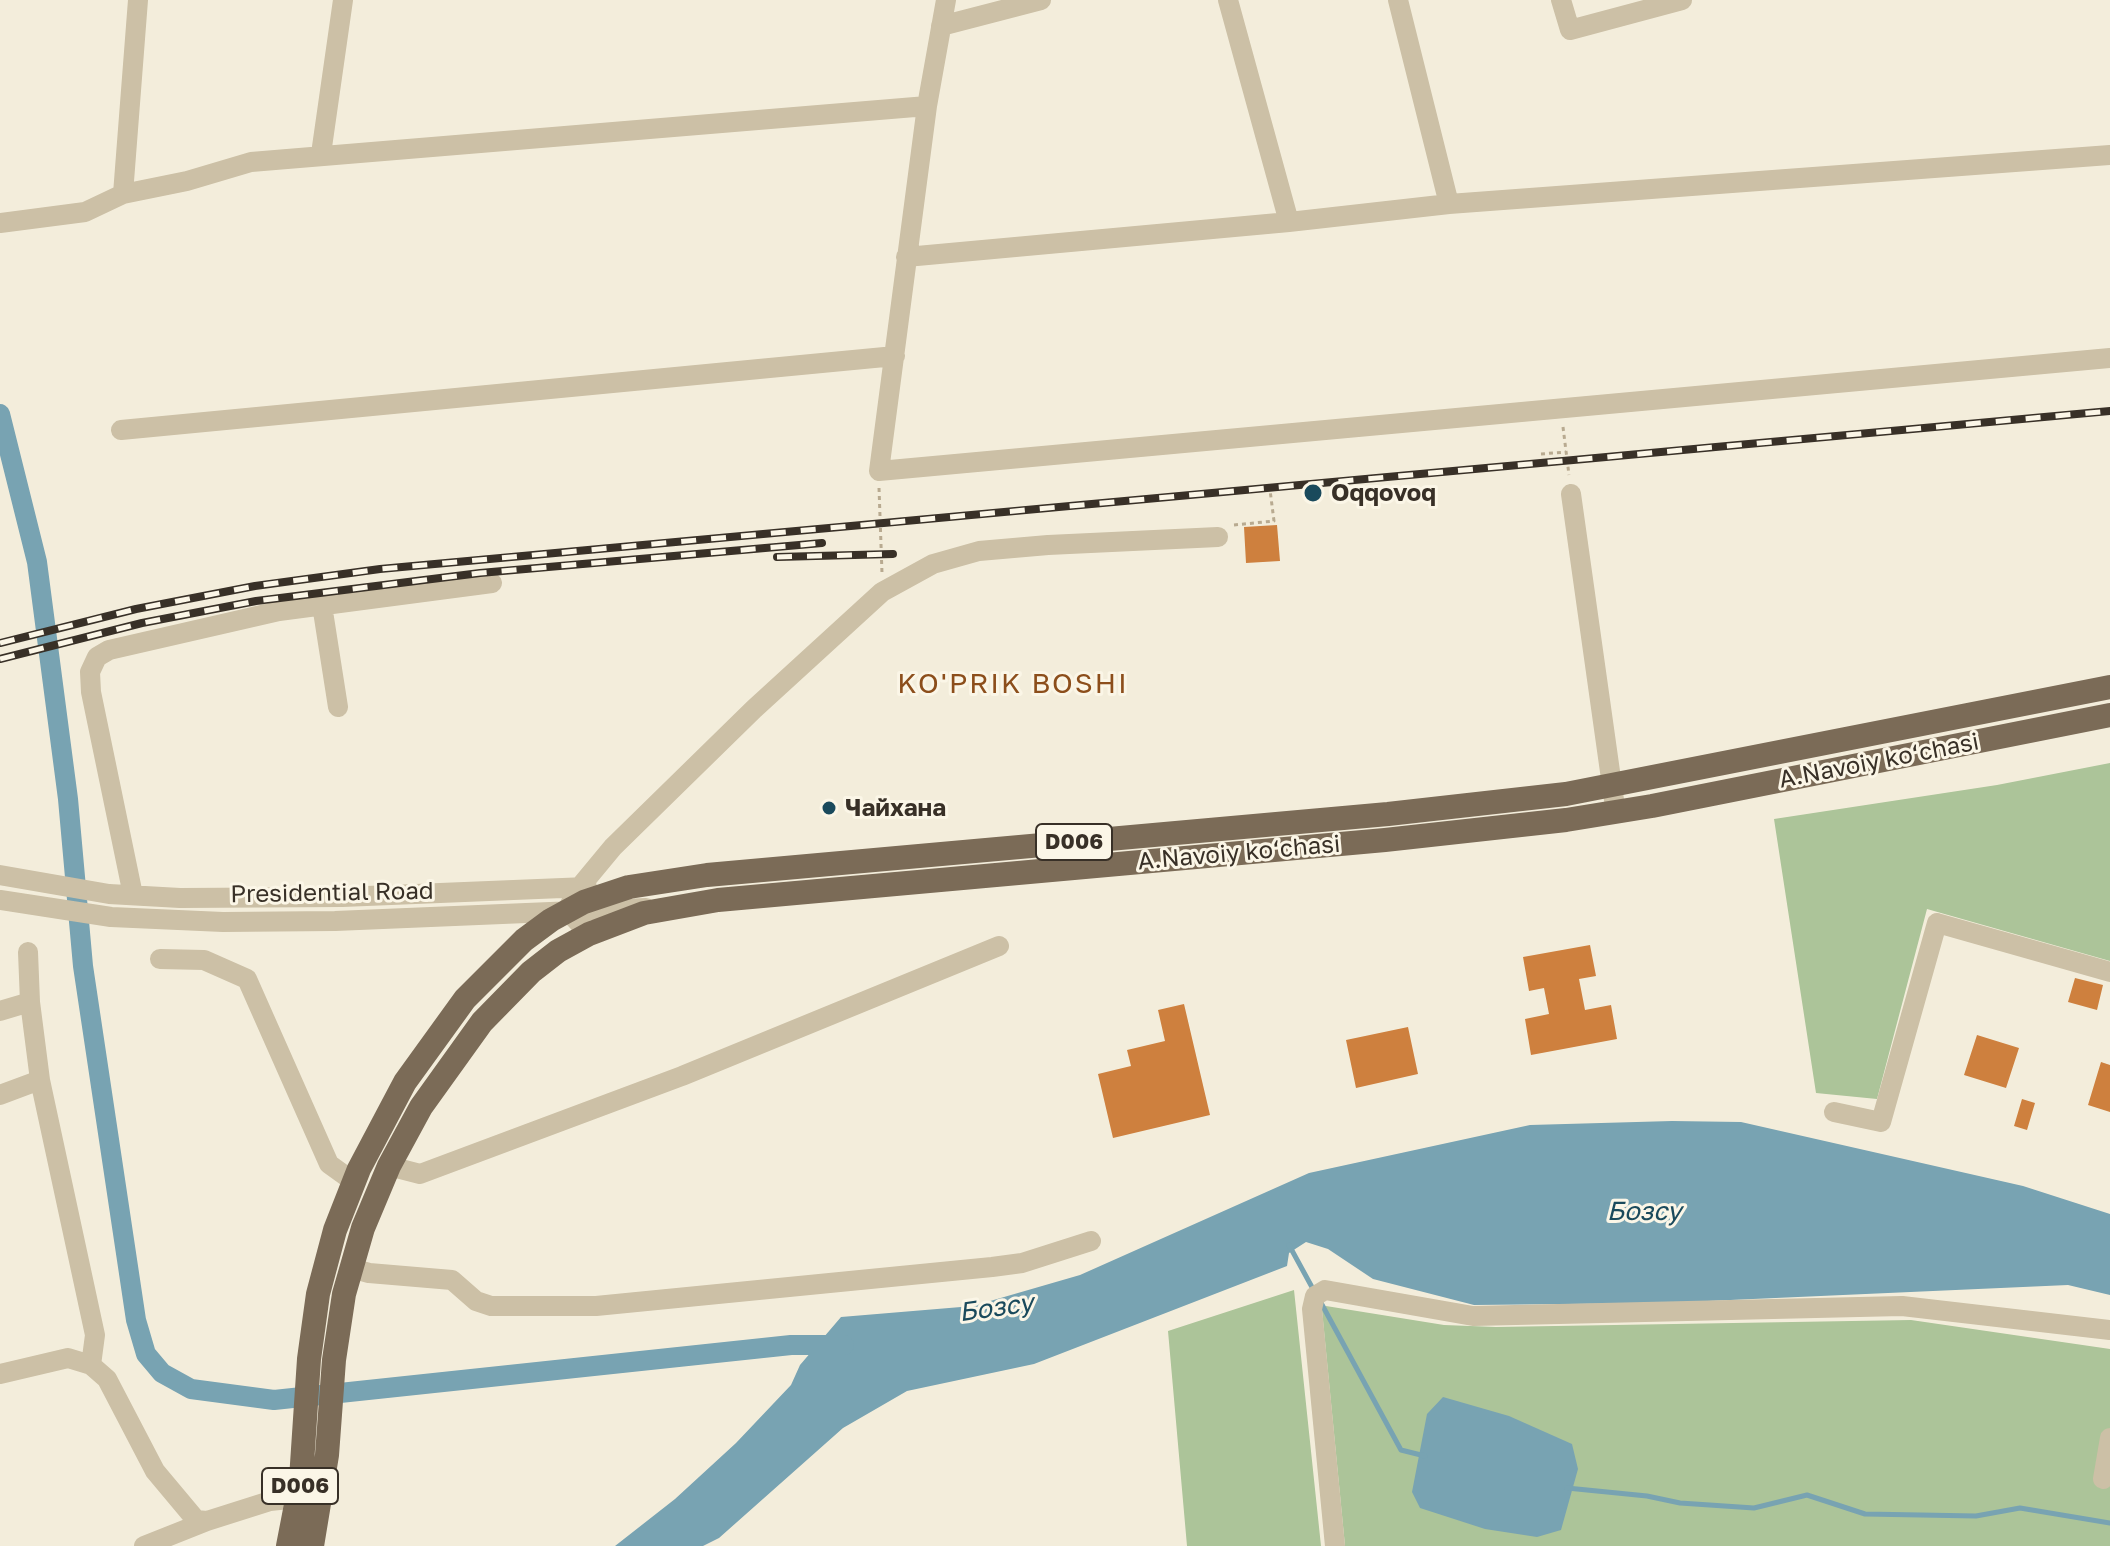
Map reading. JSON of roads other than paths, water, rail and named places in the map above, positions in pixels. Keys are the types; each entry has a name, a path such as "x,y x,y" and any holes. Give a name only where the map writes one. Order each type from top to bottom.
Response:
{"main road":[{"name":"D006","path":"312,1546 318,1426 309,1359 323,1272 354,1182 373,1139 405,1082 458,1008 511,951 567,910 605,894 655,882 739,872 1388,814 1566,794 2104,688"},
{"path":"2104,688 2107,715"},
{"name":"A.Navoiy ko‘chasi","path":"318,1426 351,1268 363,1228 389,1166 421,1107 488,1015 538,967 589,934 622,920 667,908 718,900 1385,840 1566,820 1652,806 2107,715"},
{"path":"1642,781 1640,796 1652,806"},
{"path":"1566,794 1572,798 1575,807 1566,820"},
{"name":"D006","path":"288,1546 318,1426"}],"street":[{"path":"123,194 138,0"},
{"path":"321,154 343,0"},
{"path":"946,0 927,106 879,471 2110,358"},
{"path":"941,26 1041,0"},
{"path":"1228,0 1289,222"},
{"path":"1398,0 1449,204"},
{"path":"1561,0 1570,30 1682,0"},
{"path":"0,223 85,212 123,194 187,181 251,162 927,106"},
{"path":"906,257 1449,204 2110,155"},
{"path":"121,430 895,356"},
{"path":"1571,494 1615,812"},
{"path":"589,934 567,910 579,888 613,847 754,709 882,592 933,564 1003,547 1218,537"},
{"path":"133,895 91,692 90,672 97,657 109,650 279,611 492,583"},
{"path":"322,605 338,707"},
{"name":"Presidential Road","path":"0,875 109,894 284,898 579,888 655,882"},
{"name":"Presidential Road","path":"0,900 111,917 223,922 335,921 667,908"},
{"path":"1834,1112 1881,1122 1937,923 2110,972"},
{"path":"389,1166 420,1174 682,1076 999,946"},
{"path":"28,952 30,1002 40,1080 95,1335 91,1365"},
{"path":"160,959 204,960 247,979 329,1164 354,1182"},
{"path":"0,1011 30,1002"},
{"path":"0,1095 40,1080"},
{"path":"351,1268 369,1273 452,1280 476,1301 491,1306 596,1306 1007,1265 1091,1241"},
{"path":"1335,1546 1312,1309 1315,1296 1322,1291 1473,1316 1902,1306 2110,1330"},
{"path":"0,1374 68,1358 91,1365 107,1379 155,1471 196,1520 207,1521"},
{"path":"2103,1479 2110,1438"},
{"path":"144,1546 270,1501 298,1498"}],"water":[{"name":"Бозсу","path":"1741,1122 2023,1186 2110,1214 2110,1295 2068,1285 1663,1303 1474,1305 1373,1279 1328,1249 1306,1242 1289,1253 1287,1266 1034,1364 907,1391 843,1428 719,1538 703,1546 615,1546 675,1499 736,1443 791,1385 800,1365 841,1317 973,1306 1080,1275 1309,1173 1530,1125"},
{"path":"1443,1397 1509,1416 1572,1444 1578,1469 1561,1530 1537,1537 1485,1529 1420,1508 1412,1492 1427,1414"}],"waterway":[{"path":"0,414 37,562 68,799 83,966 136,1320 146,1354 162,1373 191,1389 274,1400 791,1345 844,1345"},
{"path":"1289,1245 1313,1289"},
{"path":"1320,1301 1401,1450 1425,1456"},
{"path":"1567,1488 1647,1496 1680,1503 1754,1508 1807,1495 1865,1514 1976,1516 2020,1508 2110,1523"}],"railway":[{"path":"0,643 136,609 255,586 380,569 2110,411"},
{"path":"0,659 142,623 256,601 480,573 822,543"},
{"path":"777,557 893,554"}],"place":[{"name":"Oqqovoq","path":"1313,493"},
{"name":"Чайхана","path":"829,808"}],"district":[{"name":"KO'PRIK BOSHI","path":"1013,684"}]}
